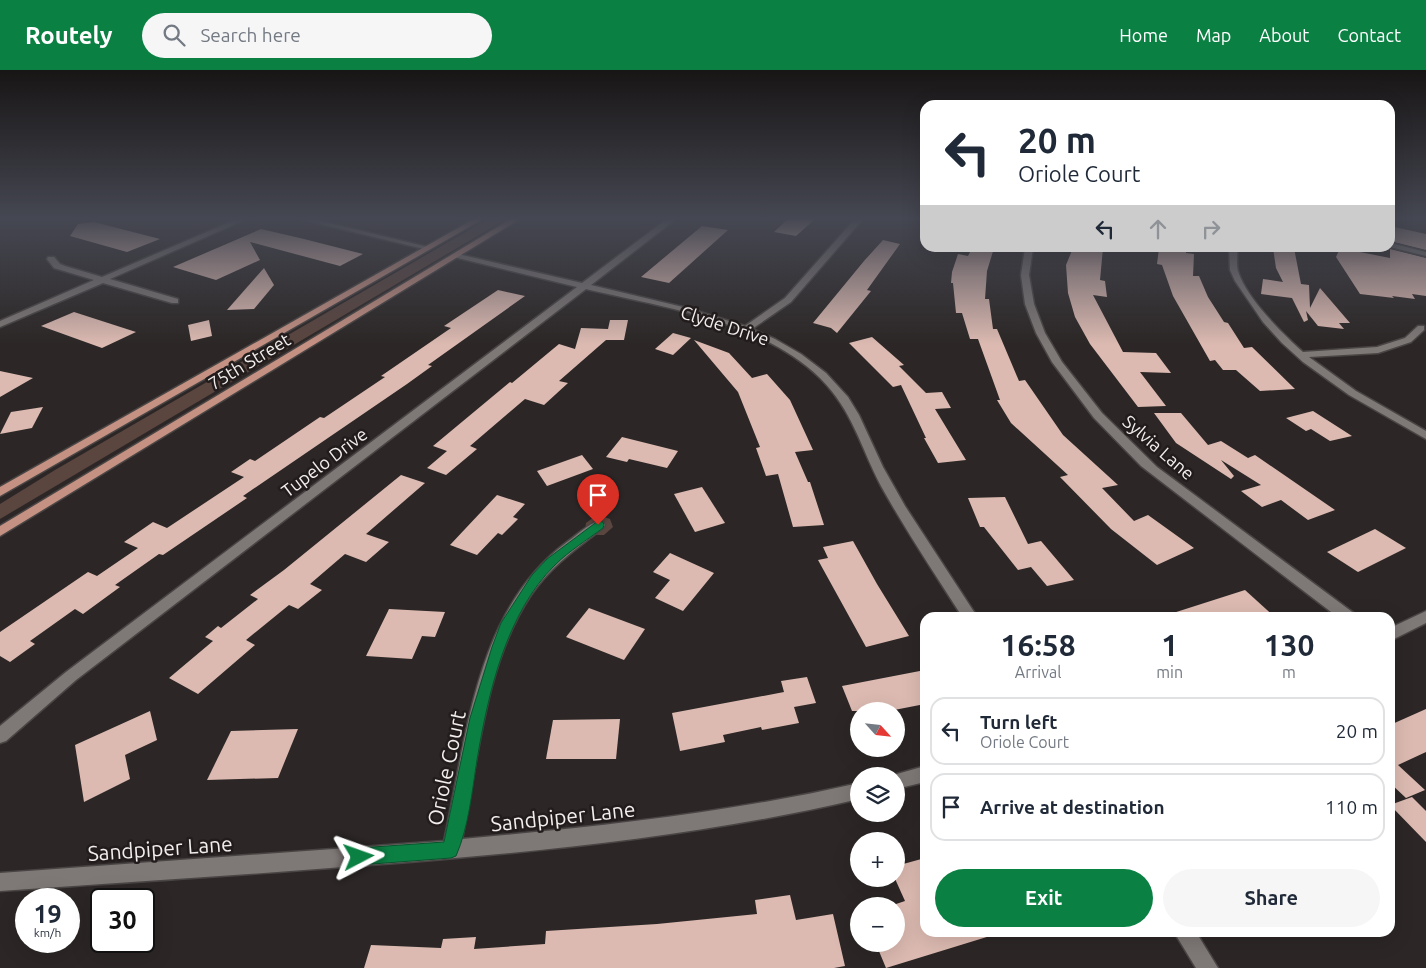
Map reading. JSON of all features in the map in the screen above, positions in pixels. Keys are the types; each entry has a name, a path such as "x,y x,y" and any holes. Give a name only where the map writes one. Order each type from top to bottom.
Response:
{"main road":[{"name":"75th Street","path":"0,492 405,261"},
{"name":"75th Street","path":"0,532 449,261"}],"street":[{"path":"53,261 62,268 175,301"},
{"path":"0,324 146,261"},
{"name":"Clyde Drive","path":"478,261 695,312 747,328 778,342 808,362 822,373 852,409 877,466 932,560 967,612"},
{"name":"Tupelo Drive","path":"0,736 71,676 617,261"},
{"path":"747,328 788,300 822,261"},
{"name":"Sylvia Lane","path":"1026,261 1026,282 1036,326 1058,364 1088,403 1140,458 1342,612"},
{"path":"1234,261 1234,270 1238,281 1266,322 1300,354 1357,396 1426,436"},
{"path":"1300,354 1378,350 1408,340 1421,328"},
{"name":"Oriole Court","path":"451,850 461,809 477,718 498,647 508,623 536,578 551,562 598,525"},
{"path":"1395,632 1426,616"},
{"path":"905,779 920,775"},
{"name":"Sandpiper Lane","path":"0,882 451,850 649,830 721,820 813,802 850,792"},
{"path":"1187,937 1208,968"}],"shaded area":[{"path":"416,261 435,261 0,519 0,504 55,470"},
{"path":"601,516 610,519 613,527 604,535 591,535 585,530 586,523 594,517"}],"building":[{"path":"187,261 258,261 216,280 173,267"},
{"path":"321,261 350,261 340,266"},
{"path":"660,261 694,261 669,283 641,277"},
{"path":"864,261 888,261 867,290 871,291 837,333 831,328 813,323"},
{"path":"956,261 990,261 987,271 985,299 989,299 993,329 997,329 1019,381 1025,380 1063,435 1118,485 1102,488 1134,521 1148,515 1194,548 1157,565 1111,529 1060,477 1068,475 1011,423 997,400 1000,400 978,339 970,339 962,313 956,313 953,283 951,283"},
{"path":"1068,261 1102,261 1100,280 1105,281 1107,297 1093,295 1123,352 1156,353 1171,373 1140,372 1166,406 1138,407 1090,344 1075,317 1068,293 1066,265"},
{"path":"1157,261 1194,261 1193,276 1199,276 1208,297 1244,348 1252,347 1295,389 1260,391 1236,370 1223,370 1215,360 1210,361 1173,296 1162,265 1157,264"},
{"path":"1275,261 1297,261 1301,284 1309,285 1310,308 1320,288 1350,323 1339,323 1344,329 1318,326 1306,311 1308,320 1304,322 1292,298 1261,294 1263,279 1283,282 1276,268"},
{"path":"1339,261 1426,261 1426,296 1412,294 1415,299 1360,294"},
{"path":"264,268 274,285 254,309 227,310"},
{"path":"498,290 525,296 428,365 432,366 407,384 243,496 247,498 163,555 159,554 115,585 120,587 83,614 75,609 30,641 35,644 10,662 0,656 0,632 88,572 97,576 138,548 124,542 153,522 167,528 244,477 231,472 250,459 255,461 320,417 324,418 385,377 381,376 451,328 444,326"},
{"path":"74,312 136,332 102,348 41,326"},
{"path":"209,320 212,336 191,341 188,325"},
{"path":"610,320 628,320 624,340 606,340 559,381 568,383 544,405 525,399 470,446 477,449 446,475 427,468 447,451 433,446 510,382 512,383 559,344 575,349 581,328 608,329"},
{"path":"673,333 691,338 673,355 655,349"},
{"path":"872,337 904,365 899,366 926,393 942,392 951,408 935,409 966,460 938,463 924,438 926,438 901,385 893,387 849,343"},
{"path":"694,340 729,353 752,378 767,374 790,400 813,450 795,452 808,482 810,482 824,525 793,527 778,474 766,476 756,448 760,447 738,392"},
{"path":"0,371 33,378 0,397"},
{"path":"43,407 32,428 0,434 11,412"},
{"path":"1313,411 1352,436 1330,441 1311,429 1306,431 1286,418"},
{"path":"1154,413 1181,413 1208,445 1221,441 1248,458 1255,455 1335,510 1308,520 1281,500 1262,507 1241,491 1261,485 1221,460 1234,476 1231,479 1176,443"},
{"path":"622,437 678,451 667,468 629,459 627,462 606,457"},
{"path":"582,455 593,469 547,486 537,471"},
{"path":"401,475 425,483 366,534 389,542 366,562 345,554 310,584 322,590 298,609 289,605 246,640 255,645 198,694 169,678 213,641 205,637 218,626 221,628 258,599 250,595 284,570"},
{"path":"702,487 725,523 695,532 674,494"},
{"path":"497,495 525,504 513,517 518,519 502,535 498,533 477,555 450,545"},
{"path":"1005,497 1028,544 1041,541 1074,580 1047,586 1031,567 1018,570 984,527 980,527 968,498"},
{"path":"1375,529 1406,548 1358,572 1327,552"},
{"path":"853,541 909,636 866,647 818,560 828,558 823,547"},
{"path":"670,553 714,573 683,611 655,598 670,580 653,572"},
{"path":"1245,590 1269,612 1176,612"},
{"path":"589,608 645,629 624,660 566,637"},
{"path":"389,609 445,612 435,637 422,636 412,659 366,656"},
{"path":"920,671 920,705 905,708 905,702 850,702 850,706 842,686"},
{"path":"807,677 816,703 794,707 799,723 762,730 761,727 723,735 725,742 680,751 672,713 784,692 781,681"},
{"path":"1426,709 1426,752 1398,765 1425,790 1406,798 1395,788 1395,723"},
{"path":"150,711 157,740 125,755 130,779 84,802 75,745"},
{"path":"620,719 616,759 546,759 553,720"},
{"path":"298,729 278,778 207,780 231,731"},
{"path":"1412,797 1426,811 1426,842 1395,810 1395,803"},
{"path":"920,859 920,937 987,937 886,968 879,952 905,952 905,897 903,897 899,887 905,887 905,864"},
{"path":"790,895 796,920 833,914 845,966 834,968 364,968 371,945 441,948 443,939 476,937 474,949 545,944 546,931 657,924 757,914 755,900"}],"route":[{"path":"359,857 451,850 461,809 477,718 498,647 508,623 536,578 551,562 598,525"}]}
